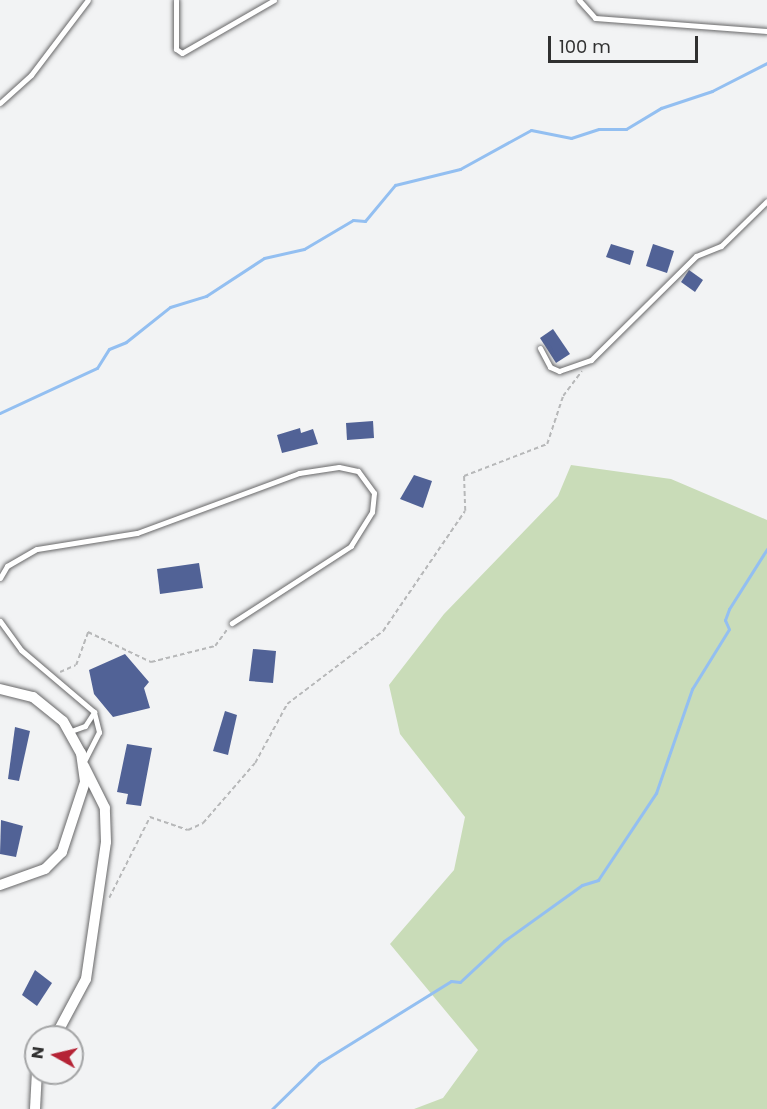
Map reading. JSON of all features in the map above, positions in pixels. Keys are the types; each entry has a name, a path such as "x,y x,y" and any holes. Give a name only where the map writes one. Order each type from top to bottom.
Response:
{"street":[{"path":"0,688 42,702 71,730 84,766 105,807 98,914 86,978 61,1025"},
{"path":"0,885 27,878 54,861 72,834 81,799 84,766"},
{"path":"81,799 105,807"},
{"path":"35,1109 36,1085"}],"lane":[{"path":"0,103 31,75 88,0"},
{"path":"176,0 176,49 182,53 274,0"},
{"path":"579,0 595,18 767,31"},
{"path":"540,348 550,367 559,371 591,360 696,256 721,246 767,201"},
{"path":"0,578 7,566 37,549 137,532 299,473 339,467 358,471 374,493 372,512 351,546 232,623"},
{"path":"0,621 21,650 94,712 99,732 84,766"},
{"path":"71,730 85,726 94,712"}],"path":[{"path":"98,914 150,817 188,830 204,822 255,763 286,704 383,632 465,511 464,477 547,444 563,396 591,360"},
{"path":"51,674 76,665 88,632 151,662 214,646 232,623"}],"green space":[{"path":"571,465 671,479 767,520 767,1109 414,1109 443,1098 478,1050 390,944 454,870 465,817 400,734 389,685 444,614 558,496"}],"building":[{"path":"611,244 634,251 630,265 606,257"},
{"path":"653,244 674,251 667,273 646,266"},
{"path":"689,270 703,280 695,292 681,282"},
{"path":"553,329 570,354 556,363 540,338"},
{"path":"373,421 374,438 347,440 346,423"},
{"path":"300,428 301,433 313,429 318,444 282,453 277,435"},
{"path":"414,475 432,481 423,508 400,499"},
{"path":"199,563 203,588 160,594 157,569"},
{"path":"253,649 276,651 273,683 249,681"},
{"path":"125,654 149,682 144,688 150,708 113,717 94,694 89,670"},
{"path":"225,711 237,715 228,755 213,751"},
{"path":"15,727 30,731 19,781 8,779"},
{"path":"127,744 152,748 141,806 126,804 128,794 117,792"},
{"path":"1,820 23,826 16,857 0,854"},
{"path":"35,970 52,983 37,1006 22,995"}],"waterway":[{"path":"0,413 97,368 109,349 126,342 170,307 206,296 264,258 304,249 353,220 365,221 395,185 460,169 531,130 571,138 599,129 626,129 661,108 712,91 767,63"},
{"path":"272,1109 319,1063 451,981 460,982 504,941 582,885 598,880 656,793 692,689 729,629 725,620 729,609 767,549"}]}
